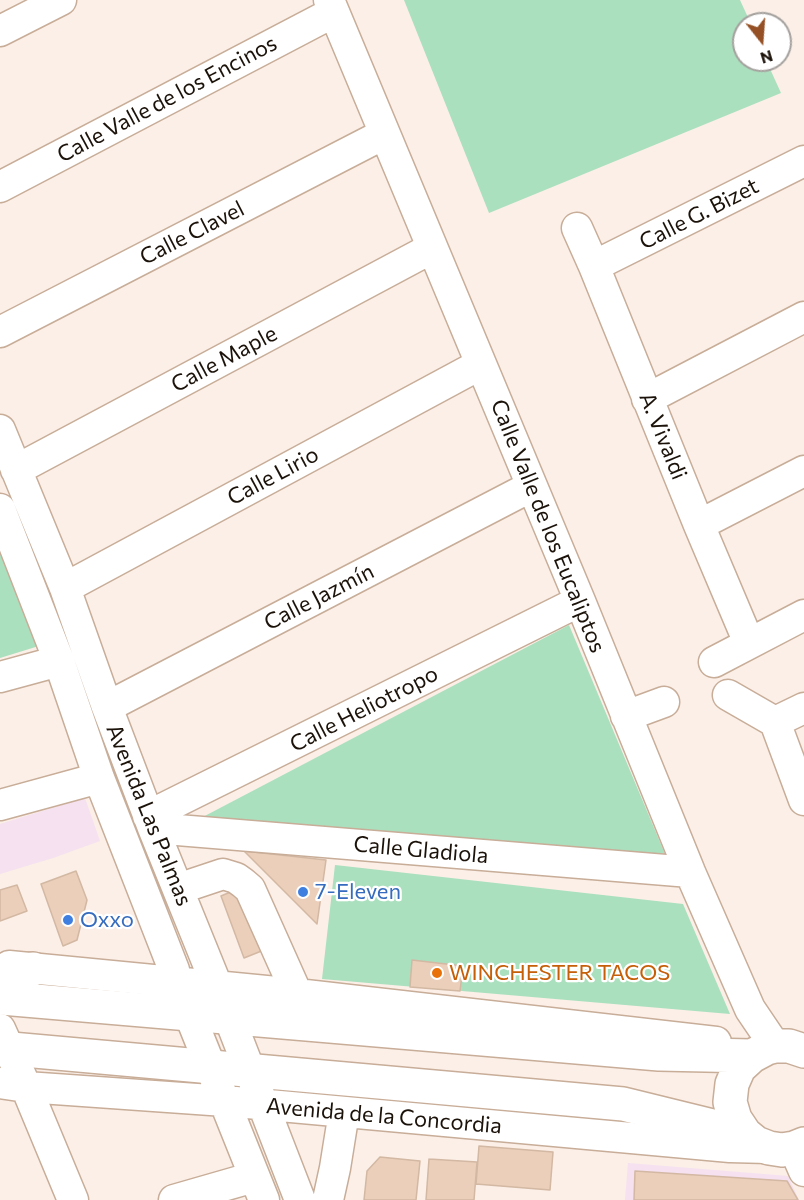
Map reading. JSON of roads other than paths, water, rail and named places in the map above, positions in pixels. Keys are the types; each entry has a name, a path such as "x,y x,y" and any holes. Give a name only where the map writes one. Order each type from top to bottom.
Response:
{"main road":[{"path":"0,975 33,969"},
{"path":"0,998 659,1054 775,1050"},
{"name":"Avenida de la Concordia","path":"3,1042 212,1068 623,1104 789,1148"},
{"path":"775,1050 740,1068 732,1084 730,1102 735,1119 789,1148"}],"street":[{"path":"0,31 61,0"},
{"name":"Calle Valle de los Eucaliptos","path":"332,6 580,601 690,872 750,1009 775,1050"},
{"name":"Calle Valle de los Encinos","path":"0,187 332,6"},
{"name":"Calle Clavel","path":"0,332 384,134"},
{"name":"Calle G. Bizet","path":"594,266 804,161"},
{"name":"A. Vivaldi","path":"577,228 749,643"},
{"name":"Calle Maple","path":"16,470 432,248"},
{"path":"647,399 804,317"},
{"name":"Calle Lirio","path":"65,588 481,364"},
{"name":"Avenida Las Palmas","path":"0,430 65,588 106,707 150,822 230,1018 300,1200"},
{"path":"699,525 804,471"},
{"name":"Calle Jazmín","path":"106,707 532,486"},
{"name":"Avenida Las Palmas","path":"0,509 177,983 259,1188"},
{"name":"Calle Heliotropo","path":"150,822 580,601"},
{"path":"714,662 804,615"},
{"path":"0,677 58,661"},
{"path":"728,695 775,722 804,800"},
{"path":"626,716 664,702"},
{"path":"775,722 804,708"},
{"path":"0,805 99,777"},
{"name":"Calle Gladiola","path":"150,822 224,834 690,872"},
{"path":"223,874 224,834"},
{"path":"178,890 223,874 236,878 250,889 297,994"},
{"path":"0,966 297,994 775,1050"},
{"path":"3,1042 13,1085 73,1200"},
{"name":"Avenida de la Concordia","path":"13,1085 263,1104 707,1145 789,1148"},
{"path":"328,1200 344,1112"},
{"path":"174,1200 259,1188"}],"place":[{"name":"7-Eleven","path":"303,892"},
{"name":"Oxxo","path":"68,920"},
{"name":"WINCHESTER TACOS","path":"437,973"}]}
